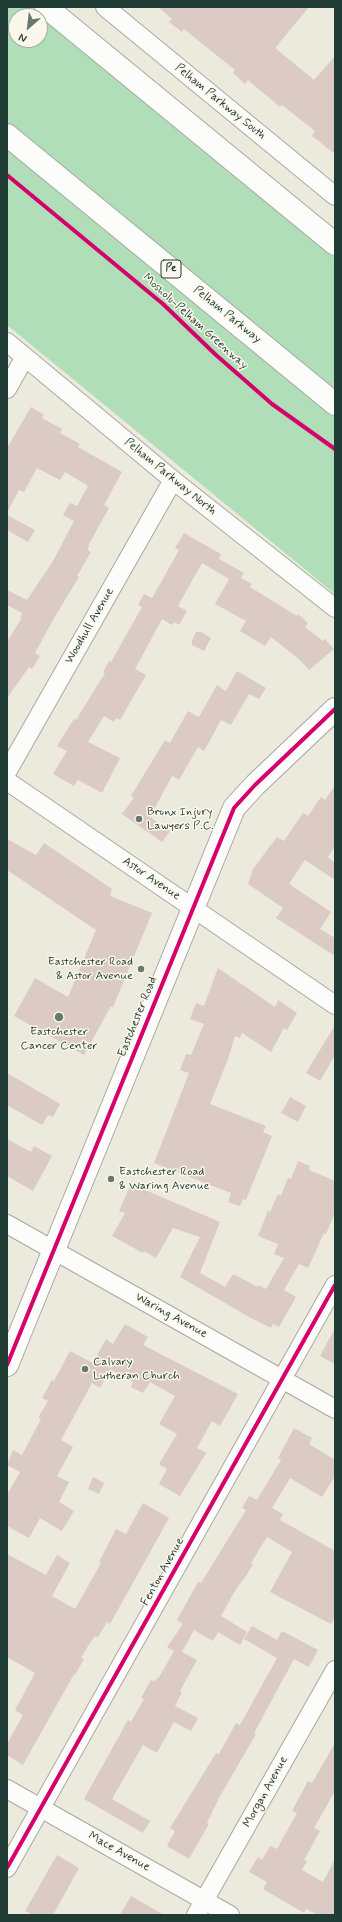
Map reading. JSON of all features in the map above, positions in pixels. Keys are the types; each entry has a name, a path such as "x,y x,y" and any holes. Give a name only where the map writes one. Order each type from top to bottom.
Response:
{"main road":[{"path":"46,7 335,244"},
{"name":"Pelham Parkway","path":"7,135 335,404"},
{"name":"Eastchester Road","path":"7,1365 55,1251 234,808 255,785 335,709"}],"street":[{"name":"Pelham Parkway South","path":"105,7 335,196"},
{"name":"Pelham Parkway North","path":"7,342 173,480 335,608"},
{"path":"7,389 25,357"},
{"name":"Woodhull Avenue","path":"7,772 173,480"},
{"name":"Astor Avenue","path":"7,781 335,1005"},
{"name":"Waring Avenue","path":"7,1224 335,1409"},
{"name":"Fenton Avenue","path":"7,1868 335,1285"},
{"name":"Morgan Avenue","path":"201,1908 335,1670"},
{"name":"Mace Avenue","path":"7,1789 41,1808 201,1908 230,1915"}],"green space":[{"path":"7,7 29,7 30,8 8,8 8,48 48,48 48,23 335,258 335,594 7,325"}],"building":[{"path":"158,7 309,7 275,48 314,80 335,56 335,154 312,136 315,131 282,105 280,107 248,80 245,84 233,73 235,70 184,29 182,32 169,22 172,19"},
{"path":"31,407 44,415 42,418 62,429 60,433 80,444 78,447 122,472 104,505 109,508 89,544 88,550 91,552 77,576 79,577 35,653 40,656 32,669 29,667 7,698 7,642 21,619 22,613 7,605 7,590 27,600 53,561 74,521 63,515 70,503 77,506 88,486 65,472 60,480 37,468 24,492 19,490 7,513 7,448"},
{"path":"7,515 35,530 28,542 7,530"},
{"path":"184,533 221,554 219,559 244,573 241,578 252,584 250,587 297,616 298,614 308,623 305,627 323,641 325,639 334,649 309,670 300,660 271,637 265,646 240,631 246,621 215,604 229,579 202,563 178,606 187,611 179,625 174,622 172,625 162,619 135,669 146,675 120,720 116,718 114,722 104,716 88,742 120,758 102,793 78,780 74,786 53,774 67,751 57,746 74,719 76,720 105,673 103,672 109,661 111,662 142,607 138,605 144,594 152,598 155,593 179,550 175,548"},
{"path":"196,632 201,632 211,638 204,651 192,645 192,640"},
{"path":"237,671 266,688 259,699 249,694 231,725 221,720 204,751 198,747 179,780 172,776 150,817 170,831 162,842 122,814 134,798 131,796 165,740 170,743 188,711 199,717 217,685 226,691"},
{"path":"335,785 335,846 328,857 335,863 335,880 305,860 289,884 331,912 320,929 335,938 335,956 276,918 283,908 248,884 253,869 277,837 284,841 303,813 308,816 321,797 325,800"},
{"path":"7,839 36,855 44,843 112,889 110,896 152,913 113,1007 111,1006 84,1055 14,1016 35,978 68,997 96,930 7,870"},
{"path":"218,968 275,1007 278,1000 297,1013 287,1030 284,1028 271,1052 242,1033 240,1038 235,1036 228,1059 210,1104 266,1126 263,1132 272,1136 246,1200 243,1199 240,1206 228,1202 231,1193 154,1163 189,1073 180,1070 186,1054 191,1055 204,1024 190,1019 196,1003 204,1006"},
{"path":"335,1025 335,1055 320,1081 306,1073"},
{"path":"7,1073 60,1104 53,1117 48,1115 42,1125 7,1105"},
{"path":"290,1097 306,1106 298,1122 281,1113"},
{"path":"7,1139 31,1152 34,1146 52,1156 33,1191 7,1176"},
{"path":"298,1161 310,1166 309,1170 335,1181 335,1212 326,1234 324,1233 308,1268 299,1264 284,1290 296,1297 279,1327 273,1324 271,1328 249,1317 180,1277 200,1237 173,1228 156,1258 144,1251 143,1253 112,1236 125,1213 119,1211 131,1184 220,1222 200,1273 225,1287 233,1274 257,1287 258,1285 266,1289 284,1258 274,1254 278,1244 258,1236 268,1211 270,1212 278,1194 281,1196 288,1178 291,1179"},
{"path":"125,1324 148,1337 143,1345 238,1394 220,1426 212,1421 197,1448 206,1453 180,1496 159,1484 167,1469 159,1464 177,1434 159,1424 175,1396 150,1382 143,1393 131,1387 133,1382 110,1369 100,1388 92,1383 61,1440 73,1447 57,1476 69,1482 59,1502 74,1511 62,1531 40,1518 29,1538 7,1526 7,1495 20,1472 7,1465 13,1450 22,1455 41,1419 38,1418 48,1401 42,1398 52,1380 54,1381 70,1351 93,1363 106,1339 113,1344"},
{"path":"335,1328 335,1364 320,1356"},
{"path":"294,1428 312,1438 309,1444 335,1460 335,1476 322,1497 290,1478 272,1508 283,1514 280,1520 335,1551 335,1617 331,1624 270,1592 292,1552 267,1537 251,1563 253,1564 236,1589 221,1616 247,1632 240,1645 218,1632 213,1641 194,1630 182,1652 197,1660 180,1691 182,1692 175,1706 198,1718 191,1731 174,1722 157,1753 143,1745 112,1799 150,1821 143,1833 84,1799 128,1720 131,1722 144,1699 141,1698 151,1680 155,1681 157,1678 158,1679 174,1651 167,1647 183,1624 177,1620 198,1582 201,1583 246,1510 242,1508 249,1496 257,1500 281,1460 278,1458"},
{"path":"93,1477 104,1483 99,1494 88,1489"},
{"path":"143,1503 169,1518 110,1624 107,1622 98,1637 95,1636 88,1646 81,1658 84,1659 23,1765 7,1755 7,1744 23,1715 15,1710 35,1673 7,1657 7,1554 46,1575 57,1555 70,1563 52,1596 75,1609 101,1563 99,1562 116,1529 126,1534"},
{"path":"252,1626 277,1640 282,1631 318,1650 309,1667 294,1659 254,1733 256,1734 219,1798 207,1823 209,1824 189,1859 167,1846 175,1831 170,1828 216,1753 219,1754 236,1723 240,1725 277,1658 244,1639"},
{"path":"335,1743 335,1791 314,1828 320,1831 304,1860 307,1861 302,1870 323,1882 335,1859 335,1915 318,1915 306,1909 304,1913 263,1889 267,1882 249,1872 258,1857 262,1860 270,1846 277,1849 297,1813 292,1811 308,1781 312,1783"},
{"path":"57,1855 79,1868 53,1915 33,1915 25,1911"},
{"path":"131,1896 164,1915 120,1915"}],"cycle path":[{"name":"Mosholu-Pelham Greenway","path":"7,175 163,304 216,355 272,404 335,449"},
{"path":"7,1365 234,808 255,785 335,709"},
{"path":"7,1868 335,1285"}],"place":[{"name":"Bronx Injury Lawyers P.C.","path":"139,819"},
{"name":"Eastchester Road & Astor Avenue","path":"141,969"},
{"name":"Eastchester Cancer Center","path":"59,1017"},
{"name":"Eastchester Road & Waring Avenue","path":"111,1179"},
{"name":"Calvary Lutheran Church","path":"85,1369"}]}
